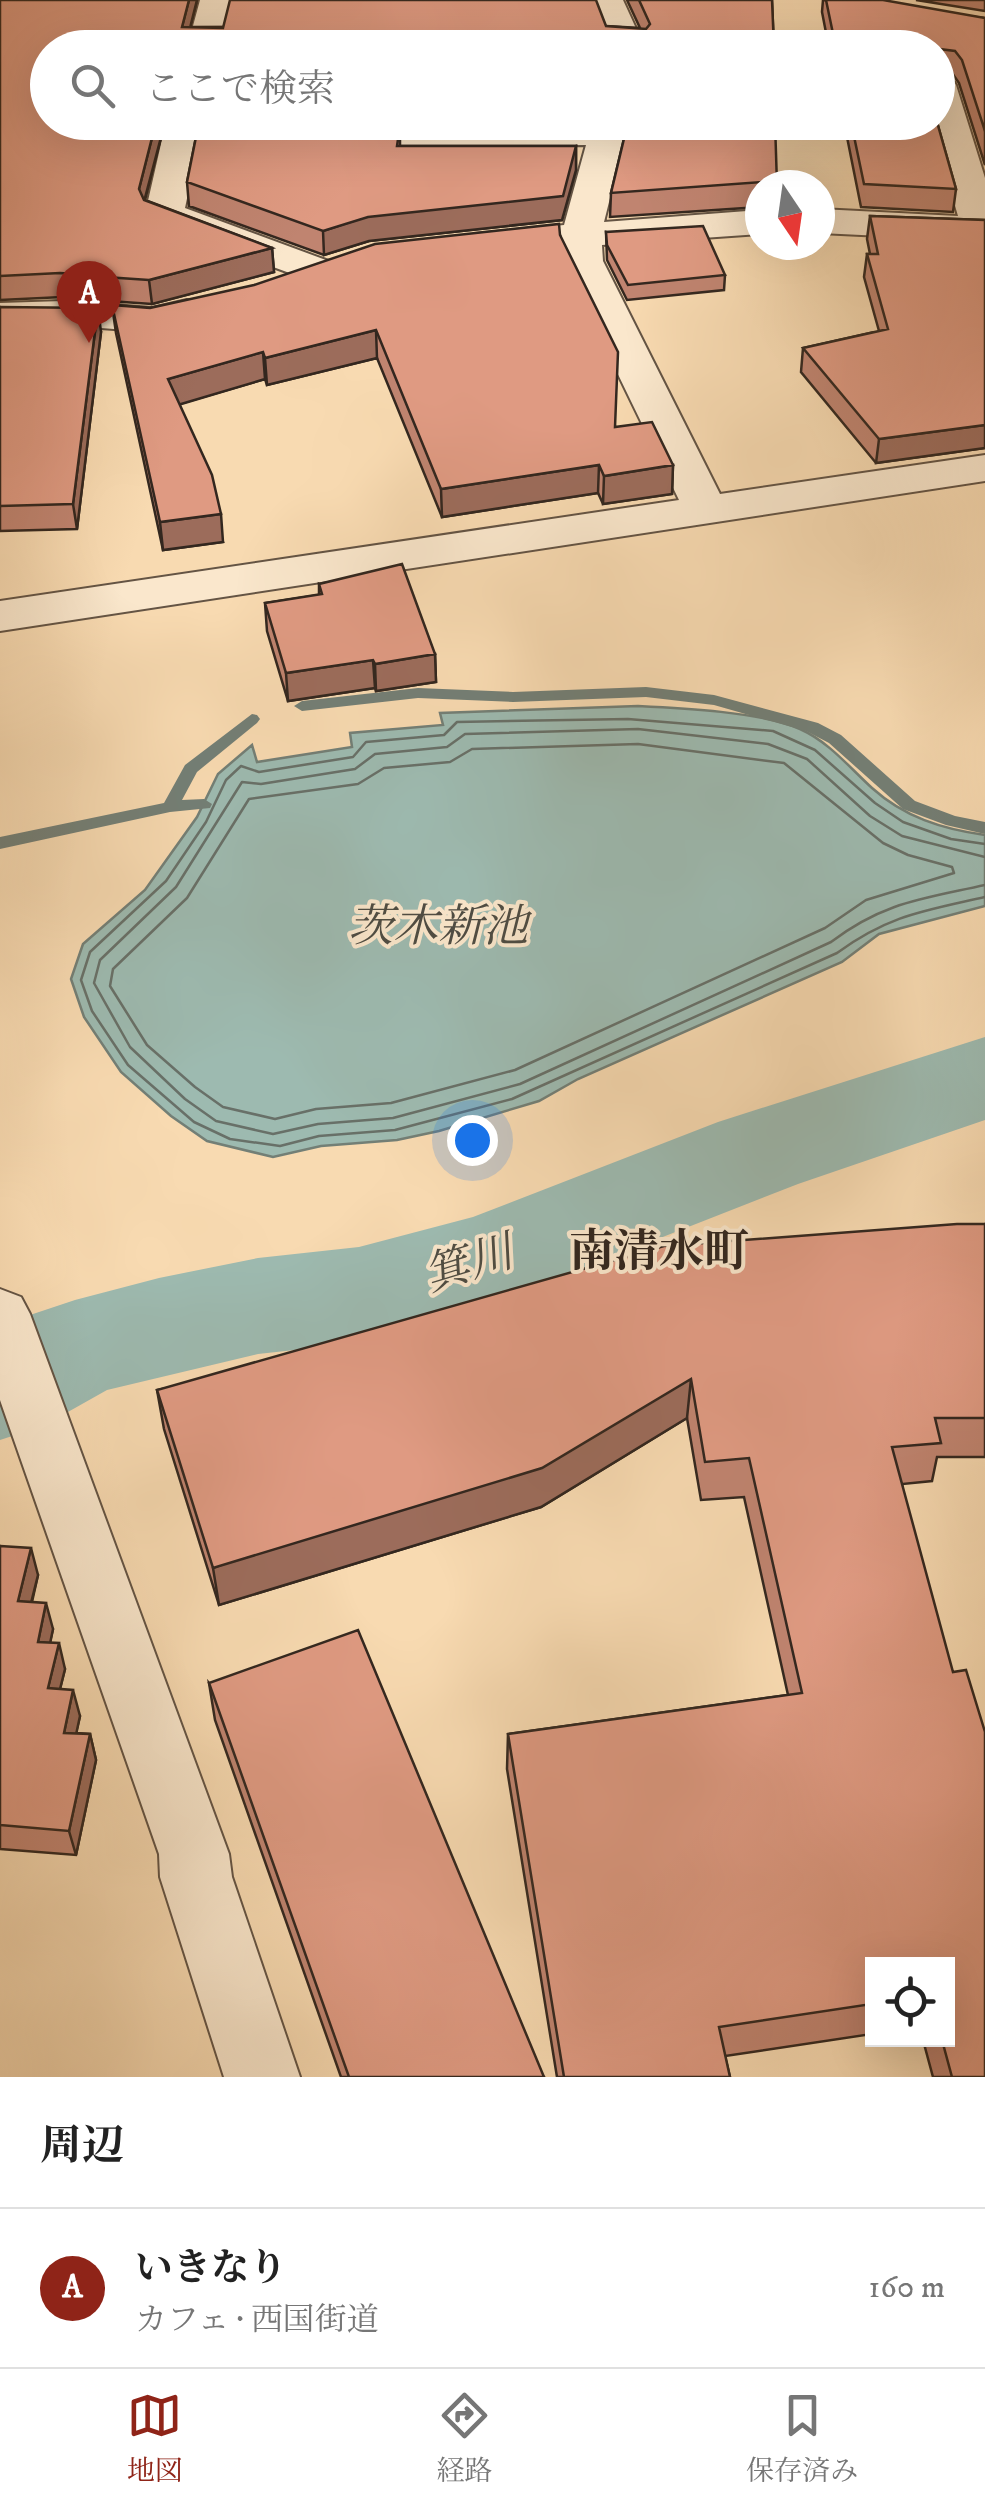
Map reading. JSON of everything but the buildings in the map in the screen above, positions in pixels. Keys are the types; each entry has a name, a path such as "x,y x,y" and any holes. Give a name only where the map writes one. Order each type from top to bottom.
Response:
{"street":[{"path":"210,30 217,0"},
{"path":"606,0 618,30"},
{"path":"835,223 983,228 967,123"},
{"path":"181,140 164,214 336,266 272,289"},
{"path":"606,140 581,236 584,261 706,510"},
{"path":"444,248 745,223"},
{"path":"0,314 64,313 152,320 223,304"},
{"path":"0,616 985,468"},
{"path":"2,1319 194,1854 196,1877 262,2077"}],"water":[{"name":"茨木新池","path":"638,706 744,715 784,723 810,734 897,807 939,825 985,835 985,906 879,934 842,962 578,1079 539,1101 397,1140 321,1146 273,1157 207,1141 171,1116 121,1072 84,1017 71,979 83,944 145,890 197,817 218,774 252,745 257,762 352,747 350,733 443,725 440,713"}],"waterway":[{"path":"302,706 418,693 513,697 646,692 714,700 812,727 835,739 909,805 985,828"},
{"path":"170,807 191,769 252,719"},
{"path":"170,807 204,804"},
{"path":"0,843 170,807"},
{"name":"箕川","path":"0,1390 75,1349 258,1306 359,1295 492,1258 758,1153 985,1078"}],"place":[{"name":"いきなり","path":"89,343"}],"district":[{"name":"南清水町","path":"659,1250"}]}
